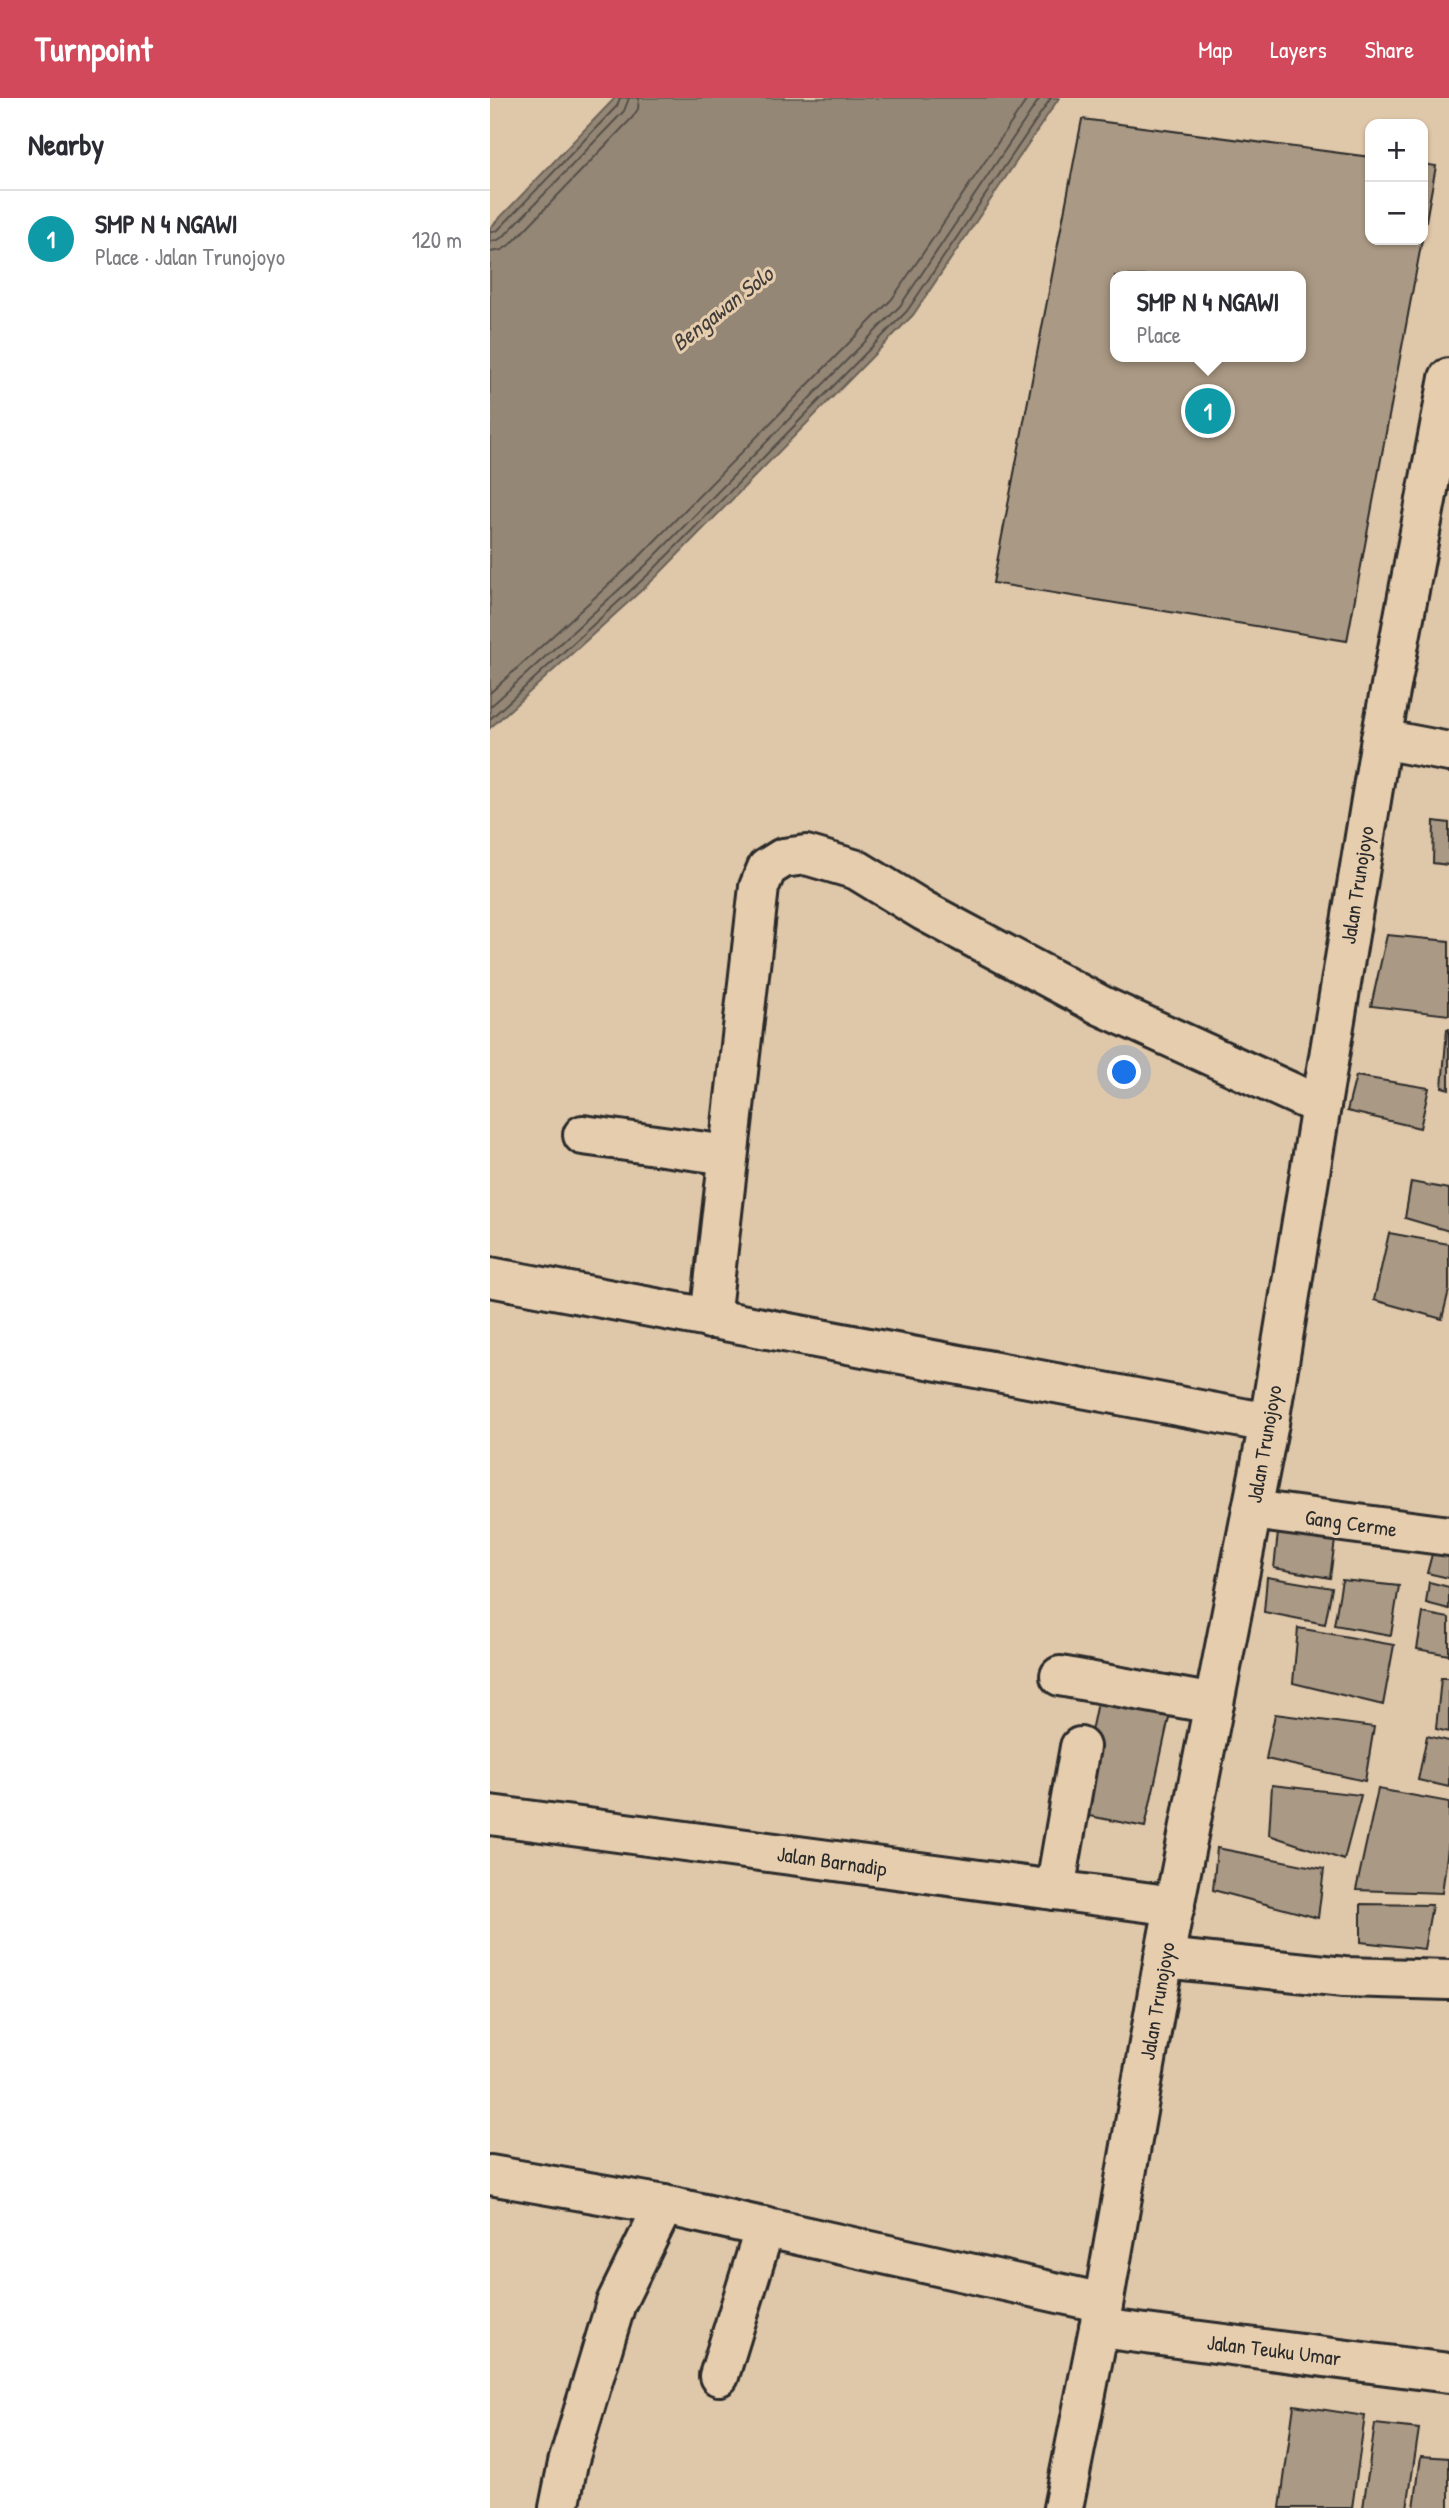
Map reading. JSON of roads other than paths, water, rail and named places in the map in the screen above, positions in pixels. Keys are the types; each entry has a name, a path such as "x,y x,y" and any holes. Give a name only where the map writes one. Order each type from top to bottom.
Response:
{"street":[{"name":"Jalan Trunojoyo","path":"1063,2508 1101,2316 1164,1958 1269,1423 1381,738 1449,378"},
{"path":"1381,738 1449,752"},
{"path":"709,1319 759,887 767,868 783,858 806,855 858,870 924,911 1102,1006 1321,1106"},
{"path":"583,1135 728,1155"},
{"path":"490,1277 1269,1423"},
{"name":"Gang Cerme","path":"1252,1510 1449,1536"},
{"path":"1060,1676 1214,1704"},
{"path":"1055,1890 1080,1747"},
{"name":"Jalan Barnadip","path":"490,1815 1175,1906"},
{"path":"1164,1958 1344,1977 1449,1980"},
{"name":"Jalan Teuku Umar","path":"490,2175 664,2205 765,2227 1101,2316 1449,2373"},
{"path":"559,2508 569,2463 616,2303 664,2205"},
{"path":"719,2376 765,2227"}],"water":[{"name":"Bengawan Solo","path":"615,98 1059,98 913,315 656,577 490,728 490,228"}],"place":[{"name":"SMP N 4 NGAWI","path":"1208,411"}]}
